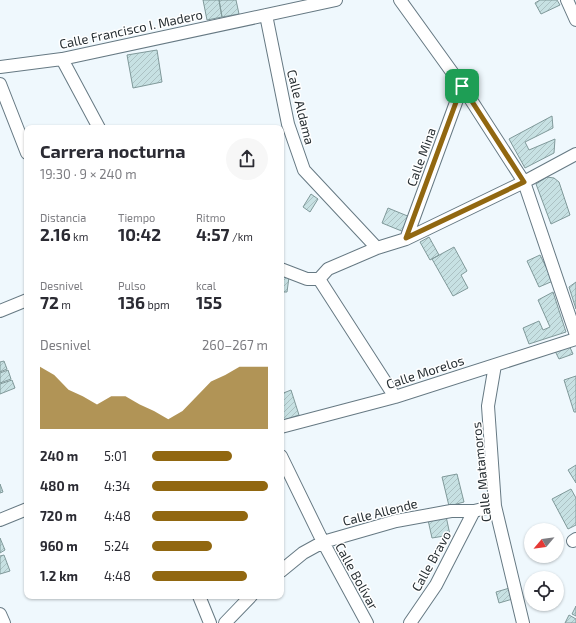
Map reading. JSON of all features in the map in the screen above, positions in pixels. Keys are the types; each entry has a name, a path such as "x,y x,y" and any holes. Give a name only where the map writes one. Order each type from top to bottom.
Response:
{"street":[{"name":"Calle Francisco I. Madero","path":"0,67 62,59 336,0"},
{"path":"400,0 462,86 524,182 576,334"},
{"path":"567,0 576,20"},
{"name":"Calle Aldama","path":"266,15 288,124 304,170 377,248"},
{"path":"62,59 97,125"},
{"path":"0,84 24,145"},
{"name":"Calle Mina","path":"406,238 462,86"},
{"path":"284,270 307,279 319,279 328,269 377,248 406,238 524,182 576,154"},
{"path":"319,279 395,397"},
{"path":"0,311 24,301"},
{"name":"Calle Morelos","path":"284,426 395,397 576,339"},
{"name":"Calle Matamoros","path":"495,365 488,406 496,506 523,623"},
{"name":"Calle Bolívar","path":"284,462 323,542 368,623"},
{"name":"Calle Allende","path":"284,569 303,554 323,542 396,521 451,511 474,511 496,506"},
{"path":"0,520 24,511"},
{"name":"Calle Bravo","path":"410,623 436,584 474,511"},
{"path":"200,599 210,623"},
{"path":"225,623 249,599"},
{"path":"0,614 4,623"}],"building":[{"path":"203,0 219,0 222,17 207,20"},
{"path":"219,0 236,0 239,14 222,17"},
{"path":"540,0 557,0 560,5 541,14 535,3"},
{"path":"157,50 162,82 133,88 127,55"},
{"path":"552,116 553,128 525,142 529,150 555,139 554,153 525,168 509,139"},
{"path":"547,177 554,178 559,182 570,215 551,224 536,184"},
{"path":"311,194 318,199 310,212 303,207"},
{"path":"388,208 410,217 404,232 382,223"},
{"path":"429,237 439,255 430,260 420,242"},
{"path":"454,247 467,271 461,275 468,288 453,296 432,259"},
{"path":"540,255 553,281 539,287 527,261"},
{"path":"284,276 289,277 287,292 284,292"},
{"path":"576,282 576,309 569,287"},
{"path":"553,292 566,332 529,344 523,328 539,321 543,330 550,327 538,300"},
{"path":"568,343 573,354 559,359 554,349"},
{"path":"4,361 7,369 0,372 0,362"},
{"path":"8,370 11,379 0,383 0,373"},
{"path":"576,376 576,412 574,412 564,380"},
{"path":"12,380 15,388 0,394 0,384"},
{"path":"291,390 299,415 284,420 284,393"},
{"path":"576,465 576,483 568,470"},
{"path":"457,474 464,502 449,506 442,477"},
{"path":"0,484 3,492 0,493"},
{"path":"571,489 576,498 576,525 568,529 552,499"},
{"path":"446,516 450,535 432,538 428,520"},
{"path":"0,538 5,550 0,553"},
{"path":"4,555 10,571 0,574 0,556"},
{"path":"513,587 516,598 499,603 496,592"},
{"path":"576,606 576,616 572,614"},
{"path":"569,615 576,619 576,623 565,623"}],"route":[{"path":"462,86 524,182 406,238 443,137 462,86"}]}
